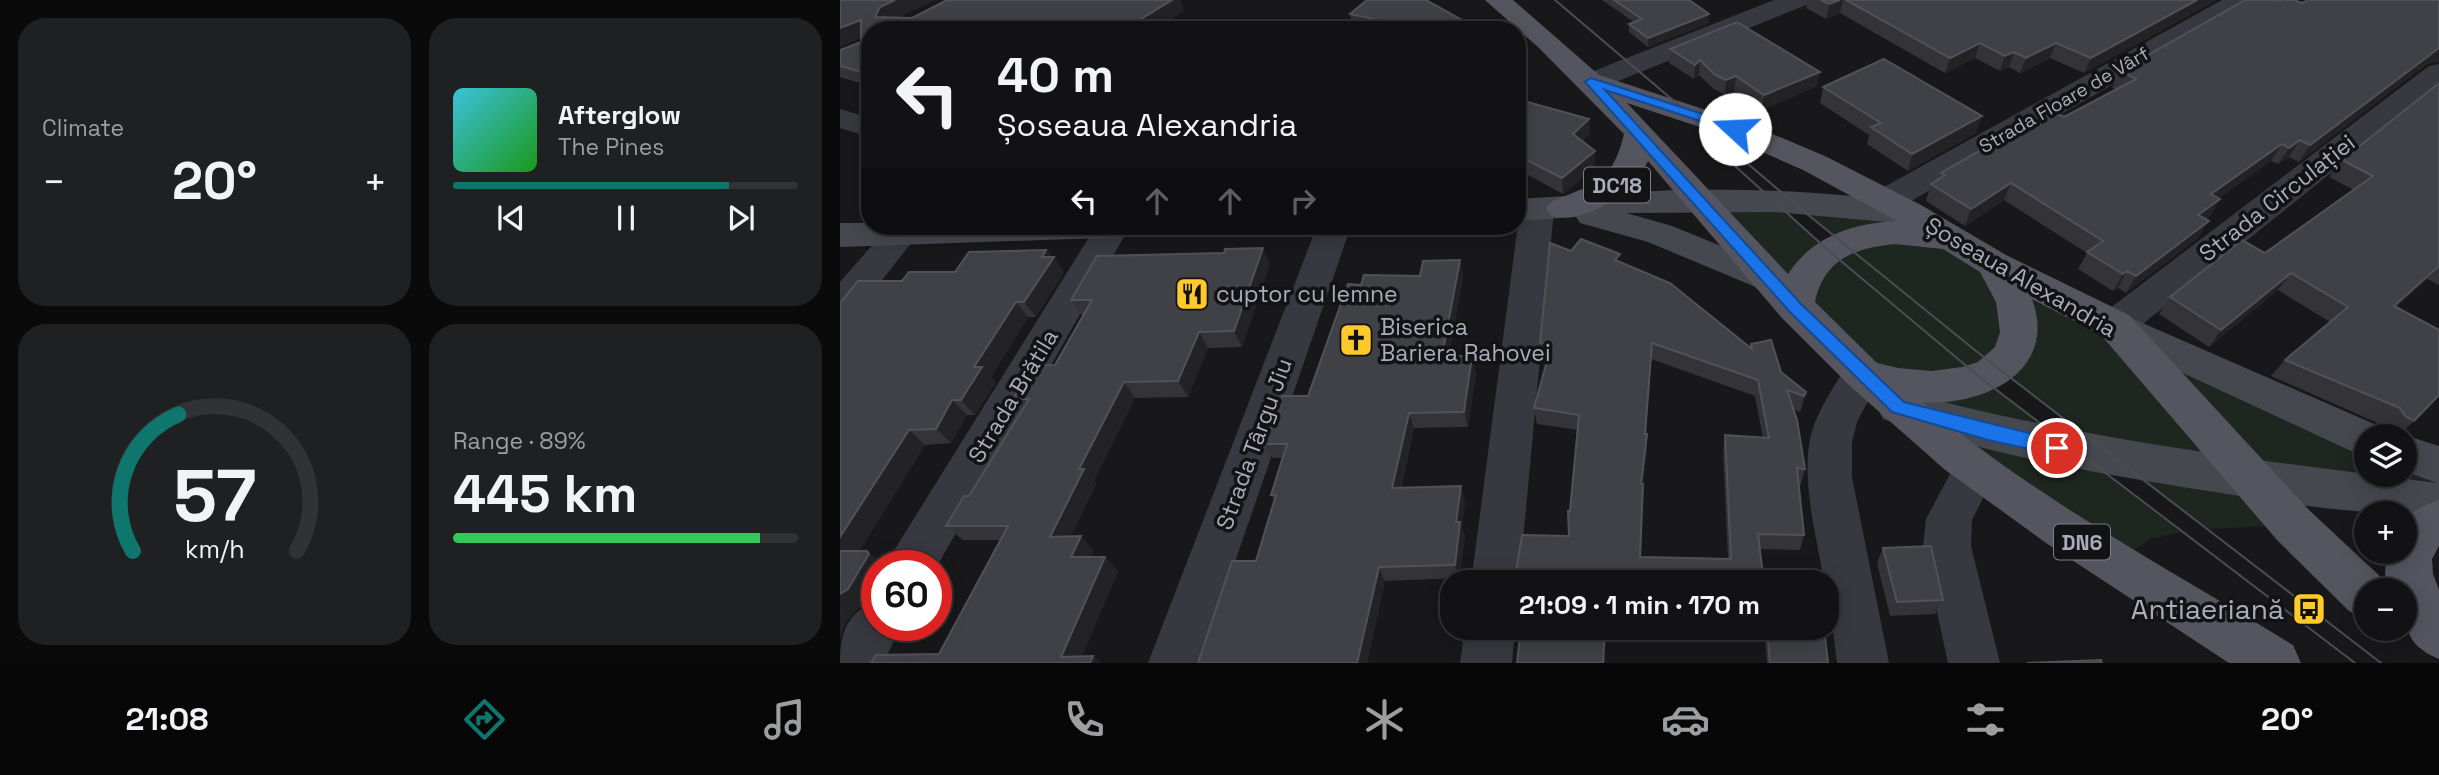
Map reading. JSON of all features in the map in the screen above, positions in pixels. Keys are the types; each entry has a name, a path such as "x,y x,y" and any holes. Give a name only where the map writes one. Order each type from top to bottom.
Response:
{"main road":[{"name":"Șoseaua Alexandria","path":"1498,0 1522,21"},
{"name":"Șoseaua Alexandria","path":"1526,25 1591,82 1796,308 1898,407 1975,470 2115,563 2275,663"},
{"name":"Șoseaua Alexandria","path":"1591,82 1735,129 1814,163 1898,206 1993,264 2115,325 2250,478 2316,549 2354,584"},
{"name":"DC18","path":"1539,209 1592,198 1622,181 1636,156 1639,133"},
{"name":"DN6","path":"1700,200 1898,206"},
{"name":"DC18","path":"1539,209 1700,200"},
{"name":"DC18","path":"1539,209 1660,234 1770,280"},
{"path":"1796,308 1801,280 1808,268 1843,244 1874,234 1891,232 1922,234 1960,243"},
{"path":"840,234 861,234"},
{"path":"1862,374 1894,384 1928,387 1968,383 1982,379 1997,369 2014,351 2020,340 2021,328 2016,302 1993,264"},
{"path":"2115,325 2354,434"},
{"name":"DN6","path":"1898,407 2050,447 2250,478"},
{"path":"2417,457 2439,465"},
{"path":"2250,478 2439,503"},
{"path":"2439,520 2419,533 2410,548 2407,569 2414,593 2439,634"},
{"path":"2417,637 2439,654"}],"street":[{"path":"1591,82 1797,0"},
{"name":"Strada Floare de Vârf","path":"1898,206 2241,0"},
{"name":"Strada Circulației","path":"2115,325 2439,72"},
{"path":"840,118 861,125"},
{"path":"1497,570 1539,209"},
{"path":"840,307 900,235"},
{"name":"Strada Brătila","path":"921,550 1108,235"},
{"name":"Strada Târgu Jiu","path":"1174,663 1331,235"},
{"path":"1862,374 1836,422 1831,442 1830,477 1863,663"},
{"path":"1974,663 1947,546 1950,519 1975,470"},
{"path":"1486,663 1489,640"},
{"path":"853,663 867,641"}],"shaded area":[{"path":"1720,200 1774,201 1829,251 1842,243 1792,202 1868,207 2354,433 2354,487 2417,487 2417,457 2439,465 2439,503 2251,478 2293,525 2207,529 1998,370 1982,380 2181,532 2151,539 2114,563 1795,308"}],"building":[{"path":"840,0 895,0 880,7 875,17 912,18 947,0 1172,0 1138,21 861,20 840,28"},
{"path":"1367,0 1426,0 1464,21 1383,21 1350,14"},
{"path":"1614,0 1689,0 1709,14 1648,38 1629,24 1642,19"},
{"path":"1821,0 1840,0 1829,4"},
{"path":"1846,0 2197,0 2091,58 2056,43 2026,58 2014,52 2005,56 1980,43 1950,58"},
{"path":"2245,0 2294,0 2302,3 2308,0 2439,0 2439,48 2310,145 2300,140 2289,148 2282,144 2211,194 2220,199 2198,215 2209,221 2136,276 2127,271 2123,274 2087,252 2103,241 2011,183 1971,209 1931,184 1945,175 1941,173 2051,110 2064,117 2136,79 2120,71"},
{"path":"1737,22 1820,72 1764,95 1736,76 1726,80 1715,75 1700,60 1695,65 1670,49"},
{"path":"861,42 861,70 840,66 840,50"},
{"path":"1884,59 1982,116 1912,154 1871,127 1881,123 1823,87"},
{"path":"2439,83 2439,266 2394,306 2439,330 2439,395 2414,421 2405,416 2400,408 2285,360 2348,307 2291,273 2221,330 2170,297 2242,240 2265,253 2373,176 2342,160"},
{"path":"1526,102 1589,119 1573,134 1595,151 1562,178 1526,160"},
{"path":"1581,239 1620,254 1615,260 1670,283 1752,349 1751,344 1771,340 1781,372 1806,392 1804,396 1787,390 1797,420 1805,469 1797,468 1804,535 1758,534 1762,570 1516,570 1522,535 1569,536 1568,511 1579,415 1534,408 1552,343 1540,343 1550,243 1571,251","holes":["1652,343 1758,380 1769,438 1725,435 1731,559 1640,557 1641,483 1647,434"]},
{"path":"1263,248 1234,331 1199,332 1178,381 1124,382 1079,469 1084,469 1050,537 1081,536 1071,557 1105,557 1061,657 1093,656 1090,663 871,663 876,655 939,654 946,641 952,641 952,630 1008,526 946,526 964,496 969,496 1029,399 1013,399 1032,366 1055,365 1092,300 1071,300 1097,256 1224,253 1225,249"},
{"path":"1046,250 1042,257 1054,257 1024,302 1016,302 974,367 982,367 961,400 952,400 936,429 909,430 840,537 840,303 858,281 902,281 909,272 955,272 969,252"},
{"path":"1460,260 1442,356 1472,356 1464,412 1409,413 1392,488 1461,486 1456,522 1460,522 1455,565 1379,567 1357,663 1198,663 1232,561 1256,561 1276,495 1271,495 1287,444 1265,444 1282,396 1308,396 1348,284 1361,285 1364,275 1420,276 1423,261"},
{"path":"1931,546 1943,600 1897,602 1883,548"},
{"path":"840,551 861,551 861,567 848,589 840,594"},
{"path":"1520,640 1604,640 1603,663 1517,663"},
{"path":"1768,640 1825,640 1828,663 1770,663"},
{"path":"2101,660 2102,663 2027,663"}],"tram line":[{"path":"1555,0 1807,214 1976,351 2381,663"},
{"path":"1704,138 1829,251 1982,379 2355,663"}],"place":[{"name":"cuptor cu lemne","path":"1192,294"},
{"name":"Biserica Bariera Rahovei","path":"1356,340"},
{"name":"Antiaeriană","path":"2309,609"}],"route":[{"path":"1735,129 1688,111 1591,82 1796,308 1898,407 2057,448"}]}
